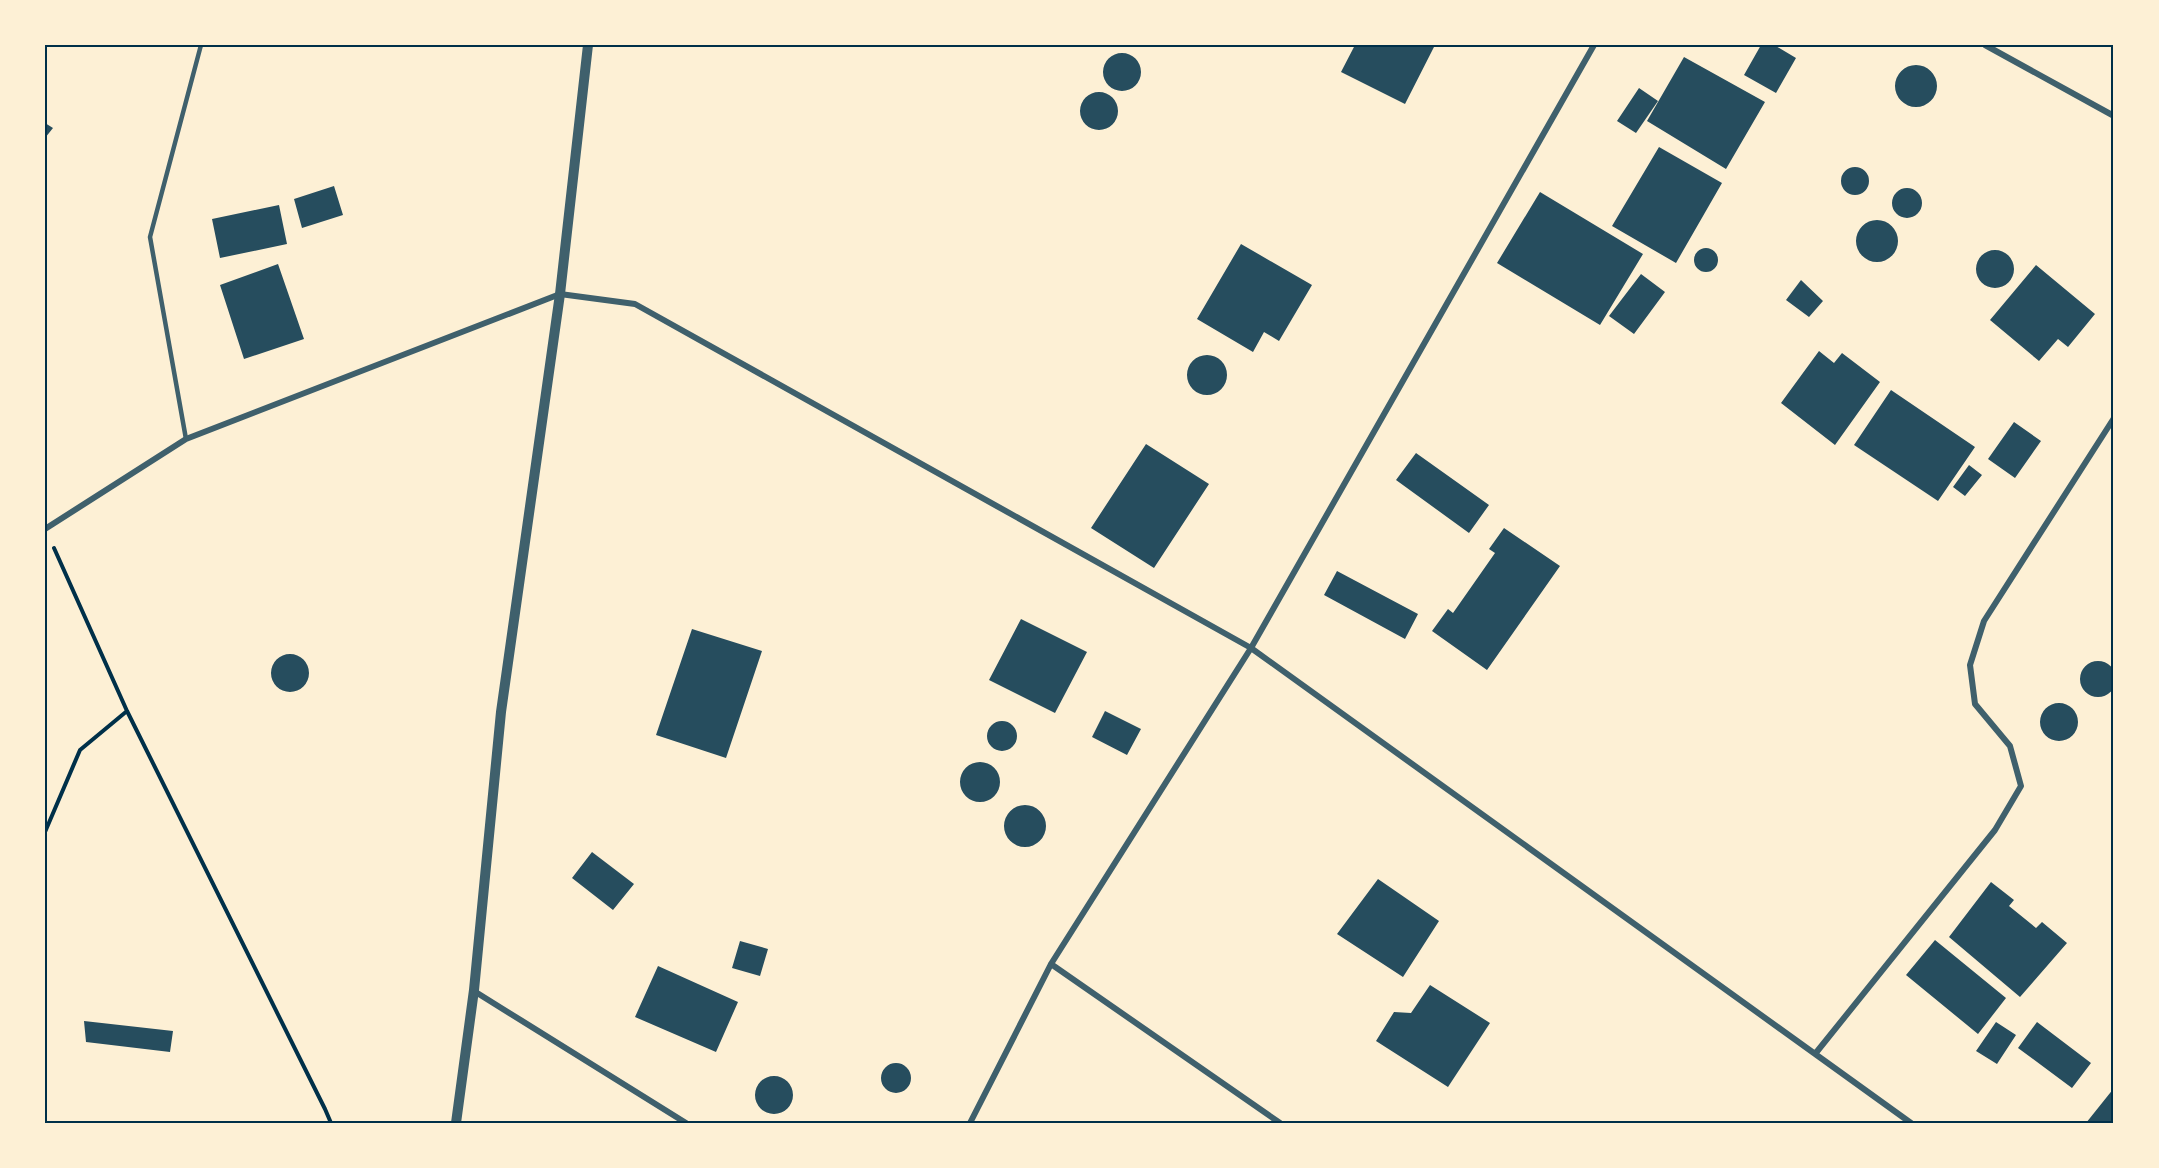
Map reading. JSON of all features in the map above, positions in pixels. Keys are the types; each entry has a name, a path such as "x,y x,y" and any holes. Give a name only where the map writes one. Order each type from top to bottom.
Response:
{"street":[{"path":"456,1123 474,990 501,712 560,294 588,45"},
{"path":"970,1123 1051,963 1251,648 1594,45"},
{"path":"1985,45 2114,116"},
{"path":"45,528 186,439 560,294 635,303 1251,648 1911,1123"},
{"path":"1815,1054 1995,830 2021,786 2010,746 1975,704 1970,665 1984,621 2114,418"},
{"path":"1051,963 1280,1123"},
{"path":"474,990 686,1123"}],"lane":[{"path":"186,439 150,237 201,45"}],"path":[{"path":"45,528 127,711 331,1123"},
{"path":"45,832 80,750 127,711"}],"building":[{"path":"1355,45 1435,45 1405,104 1341,72"},
{"path":"1761,45 1774,45 1796,58 1776,93 1744,75"},
{"path":"1122,53 1135,59 1141,72 1135,85 1122,91 1109,85 1103,72 1109,59"},
{"path":"1684,57 1765,102 1726,169 1647,121"},
{"path":"1916,65 1931,71 1937,86 1931,101 1916,107 1901,101 1895,86 1901,71"},
{"path":"1639,88 1658,101 1636,133 1617,121"},
{"path":"1099,92 1112,98 1118,111 1112,124 1099,130 1086,124 1080,111 1086,98"},
{"path":"45,123 53,128 45,138"},
{"path":"1659,147 1722,183 1676,263 1612,226"},
{"path":"1855,167 1865,171 1869,181 1865,191 1855,195 1845,191 1841,181 1845,171"},
{"path":"334,186 343,215 302,228 294,199"},
{"path":"1907,188 1917,193 1922,203 1917,213 1907,218 1897,213 1892,203 1897,193"},
{"path":"1540,192 1643,254 1600,325 1497,263"},
{"path":"279,205 287,244 220,258 212,219"},
{"path":"1877,220 1892,226 1898,241 1892,256 1877,262 1862,256 1856,241 1862,226"},
{"path":"1241,244 1312,285 1279,341 1264,332 1253,352 1197,319"},
{"path":"1706,248 1715,251 1718,260 1715,269 1706,272 1697,269 1694,260 1697,251"},
{"path":"1995,250 2008,256 2014,269 2008,282 1995,288 1982,282 1976,269 1982,256"},
{"path":"278,264 304,339 244,359 220,285"},
{"path":"2036,265 2095,314 2068,347 2058,339 2039,361 1990,320"},
{"path":"1641,274 1665,292 1634,334 1609,316"},
{"path":"1801,280 1823,301 1809,317 1786,300"},
{"path":"1819,351 1834,363 1842,353 1880,382 1835,445 1781,403"},
{"path":"1207,355 1221,361 1227,375 1221,389 1207,395 1193,389 1187,375 1193,361"},
{"path":"1891,390 1975,447 1938,501 1854,445"},
{"path":"2014,422 2041,441 2015,478 1988,459"},
{"path":"1146,444 1209,484 1154,568 1091,528"},
{"path":"1416,453 1489,505 1469,533 1396,480"},
{"path":"1969,465 1982,475 1965,496 1953,487"},
{"path":"1504,528 1560,566 1487,670 1432,631 1448,609 1453,613 1495,553 1489,549"},
{"path":"1337,571 1418,614 1405,639 1324,595"},
{"path":"1021,619 1087,652 1055,713 989,680"},
{"path":"692,629 762,651 726,758 656,735"},
{"path":"290,654 303,660 309,673 303,686 290,692 277,686 271,673 277,660"},
{"path":"2098,661 2111,666 2116,679 2111,692 2098,697 2085,692 2080,679 2085,666"},
{"path":"2059,703 2072,709 2078,722 2072,735 2059,741 2046,735 2040,722 2046,709"},
{"path":"1105,711 1141,729 1127,755 1092,737"},
{"path":"1002,721 1012,726 1017,736 1012,746 1002,751 992,746 987,736 992,726"},
{"path":"980,762 988,763 994,768 999,774 999,790 994,796 988,801 980,802 972,801 966,796 961,790 960,782 961,774 966,768 972,763"},
{"path":"1025,805 1040,811 1046,826 1040,841 1025,847 1010,841 1004,826 1010,811"},
{"path":"592,852 634,884 613,910 572,878"},
{"path":"1378,879 1439,921 1403,977 1337,934"},
{"path":"1991,882 2014,900 2009,906 2036,928 2042,922 2067,943 2020,997 1949,937"},
{"path":"1935,940 2006,998 1978,1034 1906,975"},
{"path":"740,941 768,949 760,976 732,968"},
{"path":"658,966 738,1002 716,1052 635,1017"},
{"path":"1430,985 1490,1023 1448,1087 1376,1041 1394,1012 1411,1013"},
{"path":"84,1021 173,1031 170,1052 86,1042"},
{"path":"1996,1022 2016,1035 1997,1064 1976,1051"},
{"path":"2037,1022 2091,1063 2072,1088 2018,1048"},
{"path":"896,1063 906,1068 911,1078 906,1088 896,1093 886,1088 881,1078 886,1068"},
{"path":"774,1076 787,1082 793,1095 787,1108 774,1114 761,1108 755,1095 761,1082"},
{"path":"2114,1088 2114,1123 2086,1123"}]}
